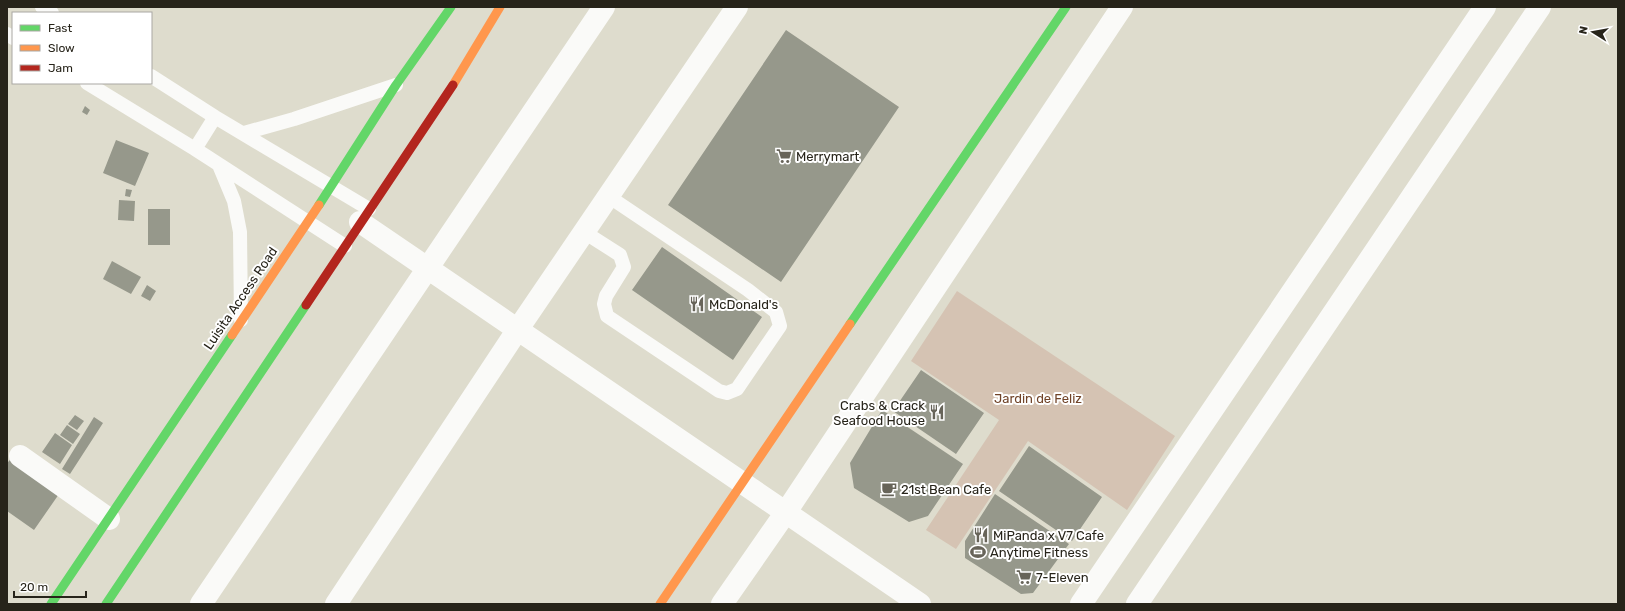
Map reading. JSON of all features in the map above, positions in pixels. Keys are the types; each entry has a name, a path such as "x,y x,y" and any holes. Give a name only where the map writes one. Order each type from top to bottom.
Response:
{"main road":[{"name":"Luisita Access Road","path":"50,604 109,519 332,186 396,85 451,7"},
{"path":"106,604 464,68 500,7"},
{"path":"660,604 1066,7"}],"street":[{"path":"201,604 604,7"},
{"path":"336,604 518,329 737,7"},
{"path":"722,604 786,512 1122,7"},
{"path":"1081,604 1485,7"},
{"path":"1136,604 1540,7"},
{"path":"365,216 428,268 920,604"},
{"path":"20,456 109,519"}],"lane":[{"path":"152,77 215,117 332,186 365,216"},
{"path":"89,84 195,149 345,246"},
{"path":"244,133 294,119 396,85"},
{"path":"195,149 215,117"},
{"path":"219,165 234,201 240,232 241,320"},
{"path":"584,232 620,255 624,267 606,296 604,304 607,316 719,391 727,393 737,389 780,326 776,312 748,290 608,196"}],"green space":[{"name":"Jardin de Feliz","path":"957,291 1175,436 1127,510 1028,441 956,549 926,530 999,420 911,361"}],"building":[{"name":"Merrymart","path":"786,30 899,107 781,282 668,205"},
{"path":"85,106 90,110 87,115 82,112"},
{"path":"116,140 149,153 135,186 103,173"},
{"path":"126,189 132,190 130,197 125,196"},
{"path":"119,200 135,201 134,221 118,220"},
{"path":"148,209 170,209 170,245 148,245"},
{"name":"McDonald's","path":"662,247 762,317 733,360 632,290"},
{"path":"112,261 141,277 131,294 103,279"},
{"path":"147,285 156,291 150,301 141,296"},
{"path":"921,370 984,413 956,454 893,411"},
{"path":"882,410 963,464 928,516 909,522 854,488 850,463"},
{"path":"75,415 84,421 77,430 68,424"},
{"path":"94,417 103,423 70,474 62,469"},
{"path":"67,425 80,434 73,444 60,435"},
{"path":"55,433 72,445 60,464 42,452"},
{"path":"1029,446 1102,497 1072,541 999,491"},
{"path":"10,460 59,494 34,530 7,511 7,463"},
{"path":"995,494 1069,544 1033,593 1021,594 965,558 965,541"}],"traffic: fast":[{"path":"319,205 396,85 451,7"},
{"path":"850,324 1066,7"},
{"path":"106,604 306,305"},
{"path":"51,604 232,335"}],"traffic: slow":[{"path":"453,85 500,7"},
{"path":"232,335 319,205"},
{"path":"660,604 850,324"}],"traffic: jam":[{"path":"306,305 453,85"}],"place":[{"name":"Merrymart","path":"784,156"},
{"name":"McDonald's","path":"697,304"},
{"name":"Crabs & Crack Seafood House","path":"937,412"},
{"name":"21st Bean Cafe","path":"889,489"},
{"name":"MiPanda x V7 Cafe","path":"981,535"},
{"name":"Anytime Fitness","path":"978,552"},
{"name":"7-Eleven","path":"1024,577"}]}
